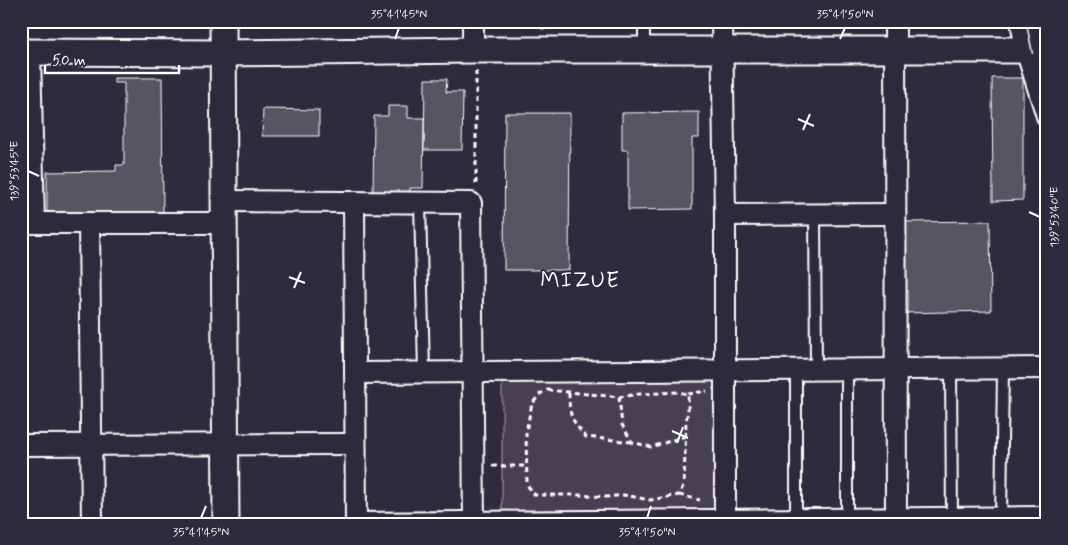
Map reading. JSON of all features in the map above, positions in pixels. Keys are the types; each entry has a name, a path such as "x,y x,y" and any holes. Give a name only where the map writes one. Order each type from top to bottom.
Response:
{"highway":[{"path":"1040,50 1041,21"}],"street":[{"path":"223,21 226,524"},
{"path":"473,21 473,50"},
{"path":"722,21 725,215 725,522"},
{"path":"895,21 896,521"},
{"path":"1022,21 1040,50 1047,116"},
{"path":"474,523 471,203 354,202 89,223 28,223 26,52 1040,50"},
{"path":"354,202 356,523 1046,519"},
{"path":"725,215 895,214"},
{"path":"89,223 92,524"},
{"path":"355,373 1047,368"},
{"path":"21,444 355,444"}],"lane":[{"path":"644,21 644,50"},
{"path":"420,202 424,372"},
{"path":"815,215 816,370"},
{"path":"951,369 952,521"},
{"path":"1001,520 1003,369"},
{"path":"796,370 796,519"},
{"path":"847,370 847,521"}],"path":[{"path":"471,203 476,197 476,66 473,50"},
{"path":"688,394 684,484 679,495 650,500 624,495 607,497 535,495 526,485 526,431 532,404 540,394 547,390 619,397 678,392 688,394 702,393 709,390"},
{"path":"569,393 569,411 575,425 586,437 632,442 651,447 686,436"},
{"path":"619,397 622,425 632,442"},
{"path":"473,467 526,466"}],"shaded area":[{"path":"502,376 715,378 718,506 714,517 502,520"}],"building":[{"path":"541,21 574,21 574,28 541,29"},
{"path":"114,78 162,78 163,212 47,213 47,172 116,171 116,165 124,165 124,83 114,83"},
{"path":"992,78 1023,78 1023,200 993,201"},
{"path":"425,79 447,79 446,92 463,92 462,150 424,150"},
{"path":"388,106 408,106 408,118 424,118 423,188 410,188 410,194 373,194 374,116 388,116"},
{"path":"263,109 319,110 319,136 262,136"},
{"path":"699,112 699,138 692,138 692,209 628,210 628,150 622,150 622,113"},
{"path":"505,113 570,113 569,270 504,270"},
{"path":"990,221 991,311 904,313 903,222"}],"district":[{"name":"MIZUE","path":"580,279"}]}
